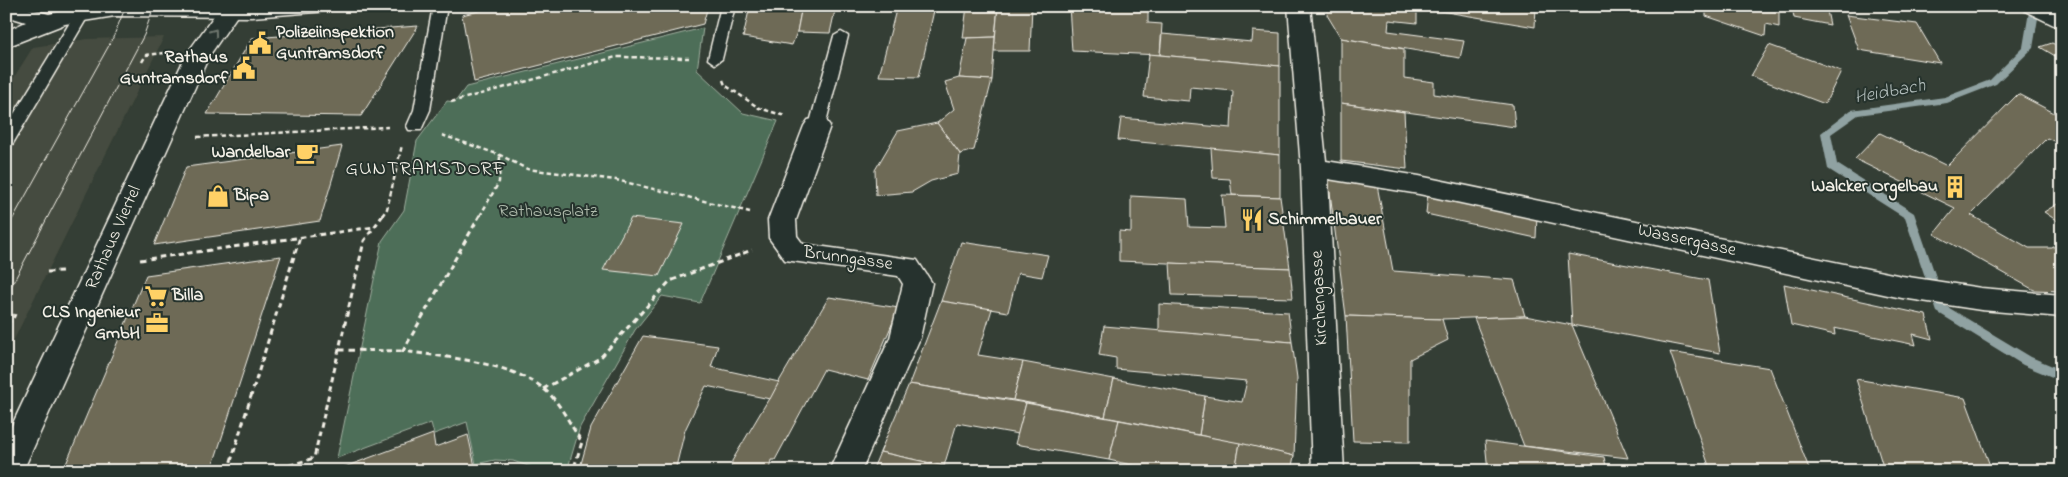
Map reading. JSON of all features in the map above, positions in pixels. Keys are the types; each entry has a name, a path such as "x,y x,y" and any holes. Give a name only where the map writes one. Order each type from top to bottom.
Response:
{"street":[{"path":"6,40 47,21 84,11 188,7 230,10 320,6"},
{"name":"Kirchengasse","path":"1299,6 1314,168 1328,471"},
{"path":"6,9 47,21"},
{"name":"Rathaus Viertel","path":"7,471 198,55 230,10"},
{"path":"783,229 817,126"},
{"name":"Wassergasse","path":"1314,168 1419,185 1902,287 1981,299 2062,306"},
{"name":"Brunngasse","path":"783,229 795,253 907,267 918,283 904,338 845,471"}],"lane":[{"path":"415,126 422,110 440,6"},
{"path":"715,59 728,6"},
{"path":"6,141 84,11"},
{"path":"817,126 841,36"}],"path":[{"path":"422,110 616,57 715,59 725,85 759,108 817,126"},
{"path":"158,139 415,126 500,155 527,169 616,180 783,229"},
{"path":"271,471 314,458 364,241 387,209 400,148 415,126"},
{"path":"403,351 499,182 500,155"},
{"path":"48,272 375,226"},
{"path":"543,389 600,358 670,281 783,229"},
{"path":"228,471 300,237"},
{"path":"6,322 12,321 15,314"},
{"path":"339,350 403,351 466,361 514,374 543,389 582,442 573,471"}],"shaded area":[{"path":"164,37 6,356 6,90 33,47 87,39"}],"green space":[{"name":"Rathausplatz","path":"703,28 697,70 743,113 778,121 700,303 662,296 635,330 580,427 567,471 536,471 531,467 513,461 495,460 476,464 467,422 434,434 431,423 337,458 382,241 404,210 417,141 447,101 455,102 466,87"}],"building":[{"path":"499,6 708,6 703,24 474,82 462,15"},
{"path":"750,6 802,6 797,32 792,45 743,37"},
{"path":"802,6 836,6 830,33 797,32"},
{"path":"897,6 935,6 919,77 879,76"},
{"path":"967,6 998,6 995,37 963,38"},
{"path":"998,6 1032,6 1030,51 994,51"},
{"path":"1069,6 1148,6 1148,23 1162,24 1160,55 1072,51"},
{"path":"1329,6 1417,7 1417,23 1389,20 1388,31 1464,41 1460,58 1341,38 1327,15"},
{"path":"1408,6 1536,6 1535,27 1417,7"},
{"path":"1706,6 1763,6 1763,9 1779,12 1779,27 1766,24 1765,36 1706,16"},
{"path":"1792,6 1826,6 1830,25 1794,18"},
{"path":"1846,15 1917,24 1940,63 1859,50"},
{"path":"418,26 361,116 207,114 252,38"},
{"path":"1253,31 1280,33 1280,66 1160,55 1162,34 1252,42"},
{"path":"995,37 992,80 959,78 967,38"},
{"path":"1341,38 1404,49 1404,78 1434,82 1434,94 1513,105 1515,127 1341,103"},
{"path":"2052,43 2062,48 2062,60 2040,47"},
{"path":"1769,45 1841,71 1825,104 1751,76"},
{"path":"1149,54 1280,66 1280,155 1118,140 1121,118 1231,128 1233,91 1190,87 1189,101 1144,97"},
{"path":"959,78 992,80 974,150 960,154 937,123 954,109 945,82"},
{"name":"Walcker Orgelbau","path":"2018,94 2062,117 2062,145 2047,138 1971,215 2029,248 2052,248 2062,241 2062,291 2034,290 1934,234 1955,208 1855,159 1880,133 1947,166"},
{"path":"1341,103 1404,112 1407,169 1341,161"},
{"path":"937,123 960,154 958,174 931,181 912,192 876,195 875,170 898,131"},
{"path":"342,146 320,221 154,245 186,167"},
{"path":"1211,148 1280,155 1280,197 1232,195 1230,179 1213,178"},
{"path":"1328,177 1377,185 1393,271 1514,280 1525,316 1442,319 1346,316"},
{"path":"1428,192 1537,215 1536,238 1426,214"},
{"path":"1222,195 1280,197 1290,268 1119,261 1119,231 1131,232 1131,196 1187,199 1189,227 1225,228"},
{"path":"2062,201 2062,224 2044,212"},
{"path":"631,218 684,224 659,276 603,270"},
{"path":"961,242 1048,255 1042,277 1018,273 1008,312 941,301"},
{"path":"1568,254 1708,280 1720,353 1572,325"},
{"path":"281,256 211,471 63,471 146,275"},
{"path":"1170,263 1290,268 1293,298 1172,295"},
{"path":"1784,284 1926,315 1932,339 1913,334 1916,345 1834,328 1835,335 1791,325"},
{"path":"829,297 899,308 868,380 824,369 775,460 771,460 769,471 731,471 732,461"},
{"path":"941,301 992,309 978,355 1023,362 1013,400 909,384"},
{"path":"1159,304 1288,312 1292,342 1159,331"},
{"path":"1346,316 1442,319 1448,340 1410,359 1410,442 1353,441"},
{"path":"1525,316 1572,325 1628,458 1524,446 1474,318"},
{"path":"1104,326 1292,342 1297,378 1294,456 1199,435 1205,396 1242,402 1247,381 1116,369 1116,358 1099,355"},
{"path":"643,336 718,346 711,367 779,382 770,399 706,386 685,430 675,471 579,471 591,428"},
{"path":"1670,352 1770,368 1810,471 1773,471 1709,466"},
{"path":"1023,362 1114,379 1105,417 1013,400"},
{"path":"1114,379 1205,396 1199,435 1105,417"},
{"path":"1856,379 1965,398 1992,471 1884,470"},
{"path":"909,384 1026,403 1018,434 957,423 944,466 880,452"},
{"path":"1026,403 1119,420 1109,460 1015,444"},
{"path":"1119,420 1240,443 1235,471 1159,471 1109,460"},
{"path":"433,434 435,447 468,435 476,471 334,471"},
{"path":"1485,441 1604,457 1607,471 1488,471"},
{"path":"1240,443 1294,456 1291,471 1235,471"},
{"path":"880,452 944,466 965,471 872,471"}],"waterway":[{"name":"Heidbach","path":"2035,6 2028,48 1993,82 1947,100 1855,112 1826,133 1832,166 1910,216 1941,309 2027,361 2062,376"}],"tram line":[{"path":"6,231 112,40 126,6"},
{"path":"6,296 144,35 154,6"}],"place":[{"name":"Polizeiinspektion Guntramsdorf","path":"260,43"},
{"name":"Rathaus Guntramsdorf","path":"244,68"},
{"name":"Wandelbar","path":"307,153"},
{"name":"Walcker Orgelbau","path":"1955,187"},
{"name":"Bipa","path":"218,196"},
{"name":"Schimmelbauer","path":"1252,220"},
{"name":"Billa","path":"156,296"},
{"name":"CLS Ingenieur GmbH","path":"157,323"}],"district":[{"name":"GUNTRAMSDORF","path":"426,169"}]}
